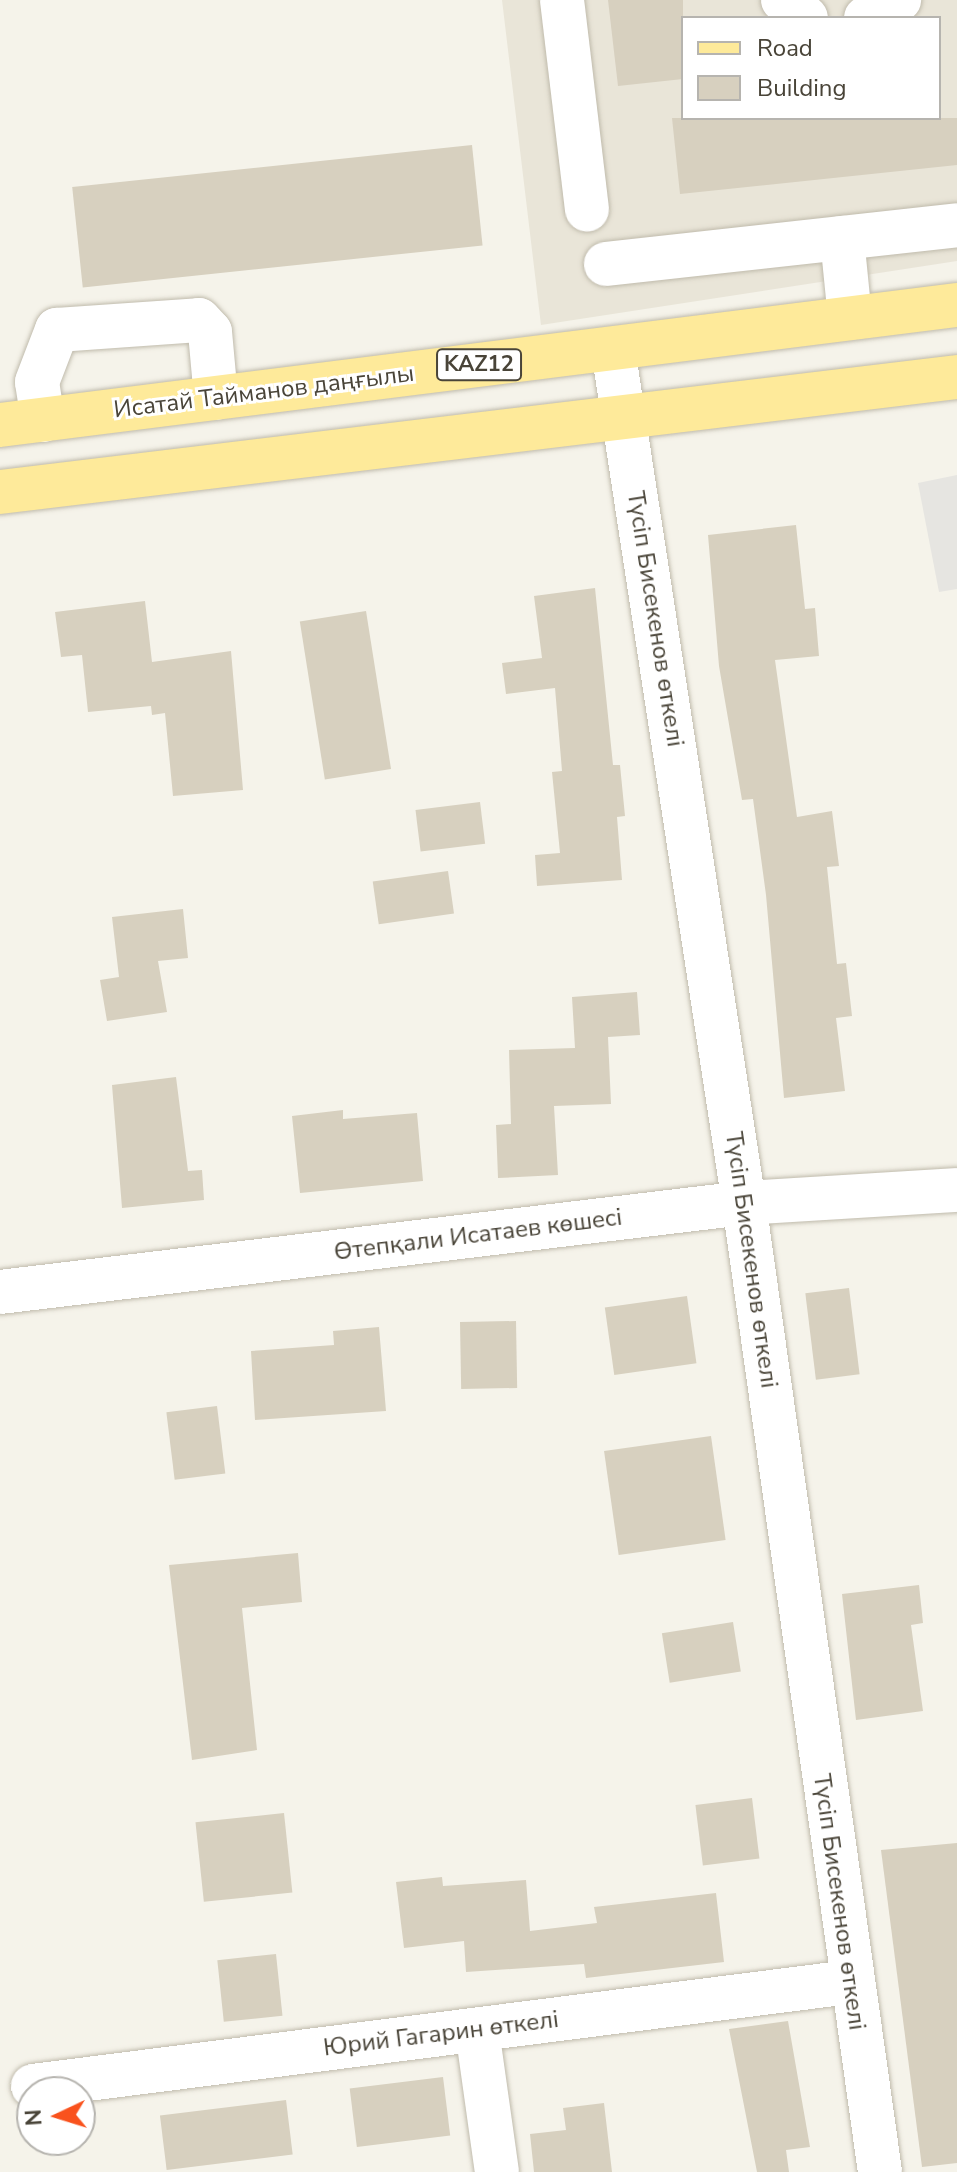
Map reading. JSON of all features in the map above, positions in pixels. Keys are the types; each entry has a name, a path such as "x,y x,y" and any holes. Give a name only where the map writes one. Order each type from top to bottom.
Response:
{"main road":[{"name":"Исатай Тайманов даңғылы","path":"0,425 957,305"},
{"path":"0,492 957,377"}],"street":[{"path":"562,0 587,210"},
{"path":"783,0 803,16"},
{"path":"870,16 899,0"},
{"path":"606,264 957,225"},
{"path":"842,238 850,318"},
{"path":"43,420 37,382 57,330 199,320 210,332 216,398"},
{"name":"Түсіп Бисекенов өткелі","path":"613,349 744,1203 849,1982 880,2172"},
{"name":"Өтепқали Исатаев көшесі","path":"0,1292 744,1203 957,1190"},
{"name":"Юрий Гагарин өткелі","path":"96,2078 849,1982"},
{"path":"477,2030 497,2172"}],"shaded area":[{"path":"502,0 957,0 957,261 541,325"},
{"path":"957,475 957,589 939,592 918,483"}],"building":[{"path":"608,0 683,0 681,79 618,86"},
{"path":"672,118 957,118 957,165 680,194"},
{"path":"472,145 483,245 83,287 72,187"},
{"path":"796,525 805,609 815,608 819,656 775,660 797,817 832,811 839,866 827,867 837,964 846,963 852,1016 836,1018 845,1091 784,1098 766,895 753,799 742,800 719,666 708,535"},
{"path":"595,588 613,765 620,765 625,816 617,817 622,880 537,886 535,855 560,853 552,772 562,771 555,688 506,694 502,663 542,658 534,596"},
{"path":"145,601 152,662 231,651 243,790 173,796 165,713 152,715 151,706 88,712 82,655 61,657 55,612"},
{"path":"366,611 391,769 325,780 300,621"},
{"path":"480,802 485,844 421,852 415,810"},
{"path":"448,871 454,914 379,924 373,882"},
{"path":"183,909 188,958 158,961 167,1012 107,1021 100,980 119,977 112,917"},
{"path":"637,992 640,1035 608,1037 611,1104 554,1106 558,1175 498,1178 496,1125 511,1124 509,1050 575,1048 572,997"},
{"path":"176,1077 188,1171 202,1170 204,1200 122,1208 112,1085"},
{"path":"343,1110 343,1119 417,1113 423,1181 300,1193 292,1116"},
{"path":"849,1288 860,1374 816,1380 805,1293"},
{"path":"687,1296 696,1363 614,1375 605,1308"},
{"path":"516,1321 517,1388 461,1389 460,1322"},
{"path":"379,1327 386,1411 255,1420 251,1351 334,1345 333,1331"},
{"path":"217,1406 225,1473 175,1480 166,1412"},
{"path":"711,1436 726,1540 619,1555 604,1451"},
{"path":"298,1553 302,1602 242,1608 257,1750 192,1760 169,1565"},
{"path":"919,1585 923,1623 911,1625 923,1711 856,1720 842,1594"},
{"path":"733,1622 741,1671 670,1683 662,1633"},
{"path":"752,1798 759,1859 703,1865 695,1805"},
{"path":"284,1813 292,1893 204,1902 195,1822"},
{"path":"957,1843 957,2163 922,2167 881,1850"},
{"path":"442,1877 443,1886 526,1880 530,1931 597,1923 594,1907 716,1893 724,1962 586,1978 584,1964 466,1972 464,1941 404,1948 396,1882"},
{"path":"276,1954 282,2016 224,2022 217,1960"},
{"path":"788,2021 810,2147 786,2150 789,2172 757,2172 729,2029"},
{"path":"443,2077 450,2136 357,2147 350,2088"},
{"path":"286,2100 293,2155 167,2170 160,2115"},
{"path":"604,2103 612,2172 534,2172 530,2134 566,2130 563,2108"}]}
